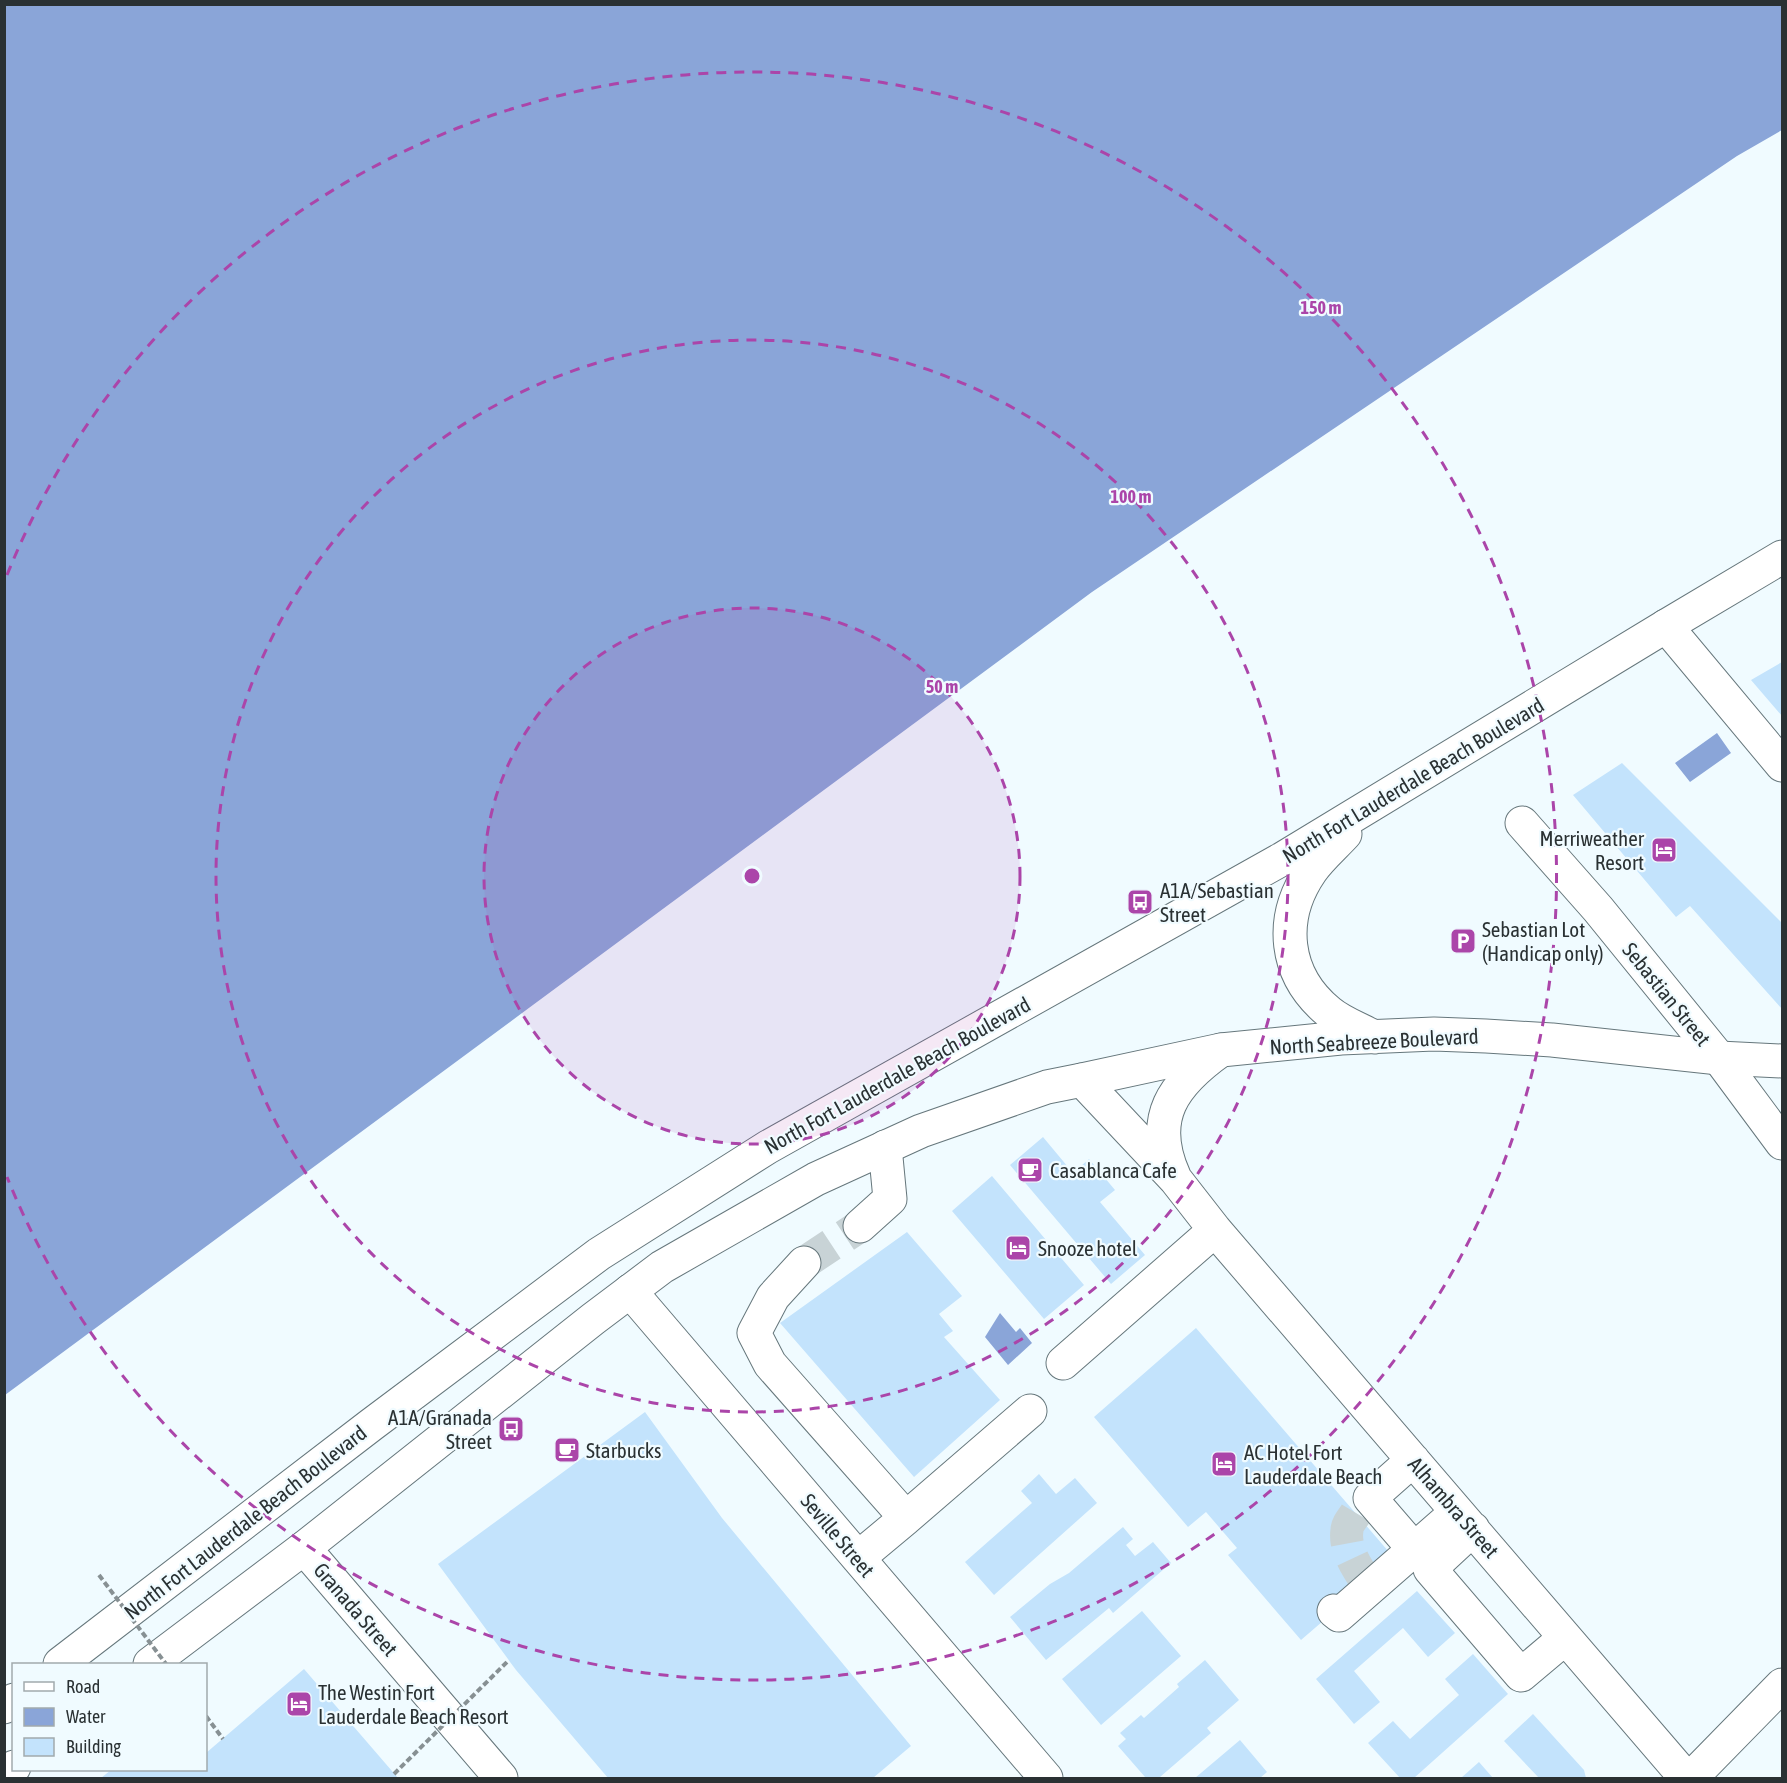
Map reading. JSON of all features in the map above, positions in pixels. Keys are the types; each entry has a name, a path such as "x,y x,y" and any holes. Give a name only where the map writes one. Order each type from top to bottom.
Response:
{"main road":[{"name":"North Fort Lauderdale Beach Boulevard","path":"63,1663 371,1425 599,1254 768,1147 1166,925 1371,806 1782,557"},
{"path":"1666,626 1782,765"},
{"path":"1371,806 1312,870 1300,890 1292,915 1289,943 1298,973 1309,992 1331,1014 1374,1037"},
{"name":"Sebastian Street","path":"1522,823 1598,909 1719,1058 1782,1143"},
{"name":"North Seabreeze Boulevard","path":"885,1147 972,1112 1047,1087 1221,1050 1341,1038 1434,1034 1486,1036 1552,1040 1719,1058 1782,1061"},
{"name":"Alhambra Street","path":"1176,1180 1166,1157 1162,1136 1166,1113 1175,1094 1189,1076 1221,1050"},
{"name":"Alhambra Street","path":"1082,1080 1176,1180 1215,1230 1686,1779"},
{"path":"153,1663 304,1548 662,1267 816,1179 885,1147 890,1199 860,1226"},
{"path":"1063,1363 1215,1230"},
{"path":"804,1263 773,1297 754,1333 770,1364 906,1518"},
{"name":"Seville Street","path":"630,1291 1046,1779"},
{"path":"858,1558 1030,1411"},
{"path":"1413,1460 1363,1505 1414,1549"},
{"path":"1334,1611 1339,1614 1369,1585 1414,1549 1465,1521"},
{"path":"1465,1521 1430,1569 1521,1675 1565,1638"},
{"name":"Granada Street","path":"304,1548 501,1779"},
{"path":"1691,1779 1782,1685"}],"path":[{"path":"99,1575 165,1663"},
{"path":"394,1774 509,1660"},
{"path":"207,1717 223,1739"}],"water":[{"path":"5,4 1782,5 1782,130 1737,156 1092,592 5,1395"},
{"path":"1717,733 1731,753 1690,782 1675,763"},
{"path":"1000,1313 1016,1332 1020,1328 1032,1343 1008,1365 985,1337"}],"building":[{"path":"1782,662 1782,716 1751,680"},
{"name":"Merriweather Resort","path":"1622,763 1782,923 1782,1009 1690,906 1676,917 1573,795"},
{"path":"1043,1137 1073,1173 1089,1159 1115,1190 1100,1202 1145,1255 1111,1284 1010,1165"},
{"name":"Snooze hotel","path":"992,1176 1084,1285 1044,1319 952,1211"},
{"path":"907,1232 962,1296 939,1314 953,1331 944,1337 1000,1400 914,1477 780,1323"},
{"name":"AC Hotel Fort Lauderdale Beach","path":"1196,1328 1395,1559 1301,1640 1228,1555 1237,1548 1206,1512 1188,1527 1094,1417"},
{"path":"645,1412 722,1518 911,1746 873,1778 608,1778 516,1670 438,1564"},
{"path":"1039,1474 1056,1494 1075,1478 1097,1503 994,1595 965,1562 1032,1503 1021,1491"},
{"path":"1123,1527 1133,1539 1126,1545 1135,1556 1153,1542 1171,1563 1113,1613 1109,1608 1046,1660 1010,1617 1050,1584 1069,1573"},
{"path":"1417,1591 1455,1633 1428,1657 1403,1628 1354,1671 1380,1702 1354,1724 1316,1679"},
{"path":"1142,1611 1181,1656 1101,1725 1062,1679"},
{"path":"1473,1654 1508,1694 1414,1778 1400,1778 1368,1743 1393,1721 1410,1739 1459,1695 1445,1679"},
{"path":"1205,1660 1239,1700 1207,1728 1211,1733 1160,1777 1145,1777 1118,1746 1126,1739 1120,1733 1141,1715 1144,1718 1179,1687 1177,1684"},
{"name":"The Westin Fort Lauderdale Beach Resort","path":"304,1669 398,1778 101,1778 110,1771 207,1771 207,1752"},
{"path":"1533,1714 1584,1770 1586,1778 1539,1778 1504,1741"},
{"path":"1240,1740 1267,1772 1260,1778 1195,1778"},
{"path":"1479,1762 1493,1778 1461,1778"}],"tunnel":[{"path":"804,1263 860,1226"},
{"path":"1356,1513 1347,1528 1347,1544 1352,1558 1367,1583"}],"place":[{"name":"Merriweather Resort","path":"1664,850"},
{"name":"A1A/Sebastian Street","path":"1140,902"},
{"name":"Sebastian Lot (Handicap only)","path":"1463,941"},
{"name":"Casablanca Cafe","path":"1030,1170"},
{"name":"Snooze hotel","path":"1018,1248"},
{"name":"A1A/Granada Street","path":"511,1429"},
{"name":"Starbucks","path":"567,1450"},
{"name":"AC Hotel Fort Lauderdale Beach","path":"1224,1464"},
{"name":"The Westin Fort Lauderdale Beach Resort","path":"299,1704"}]}
